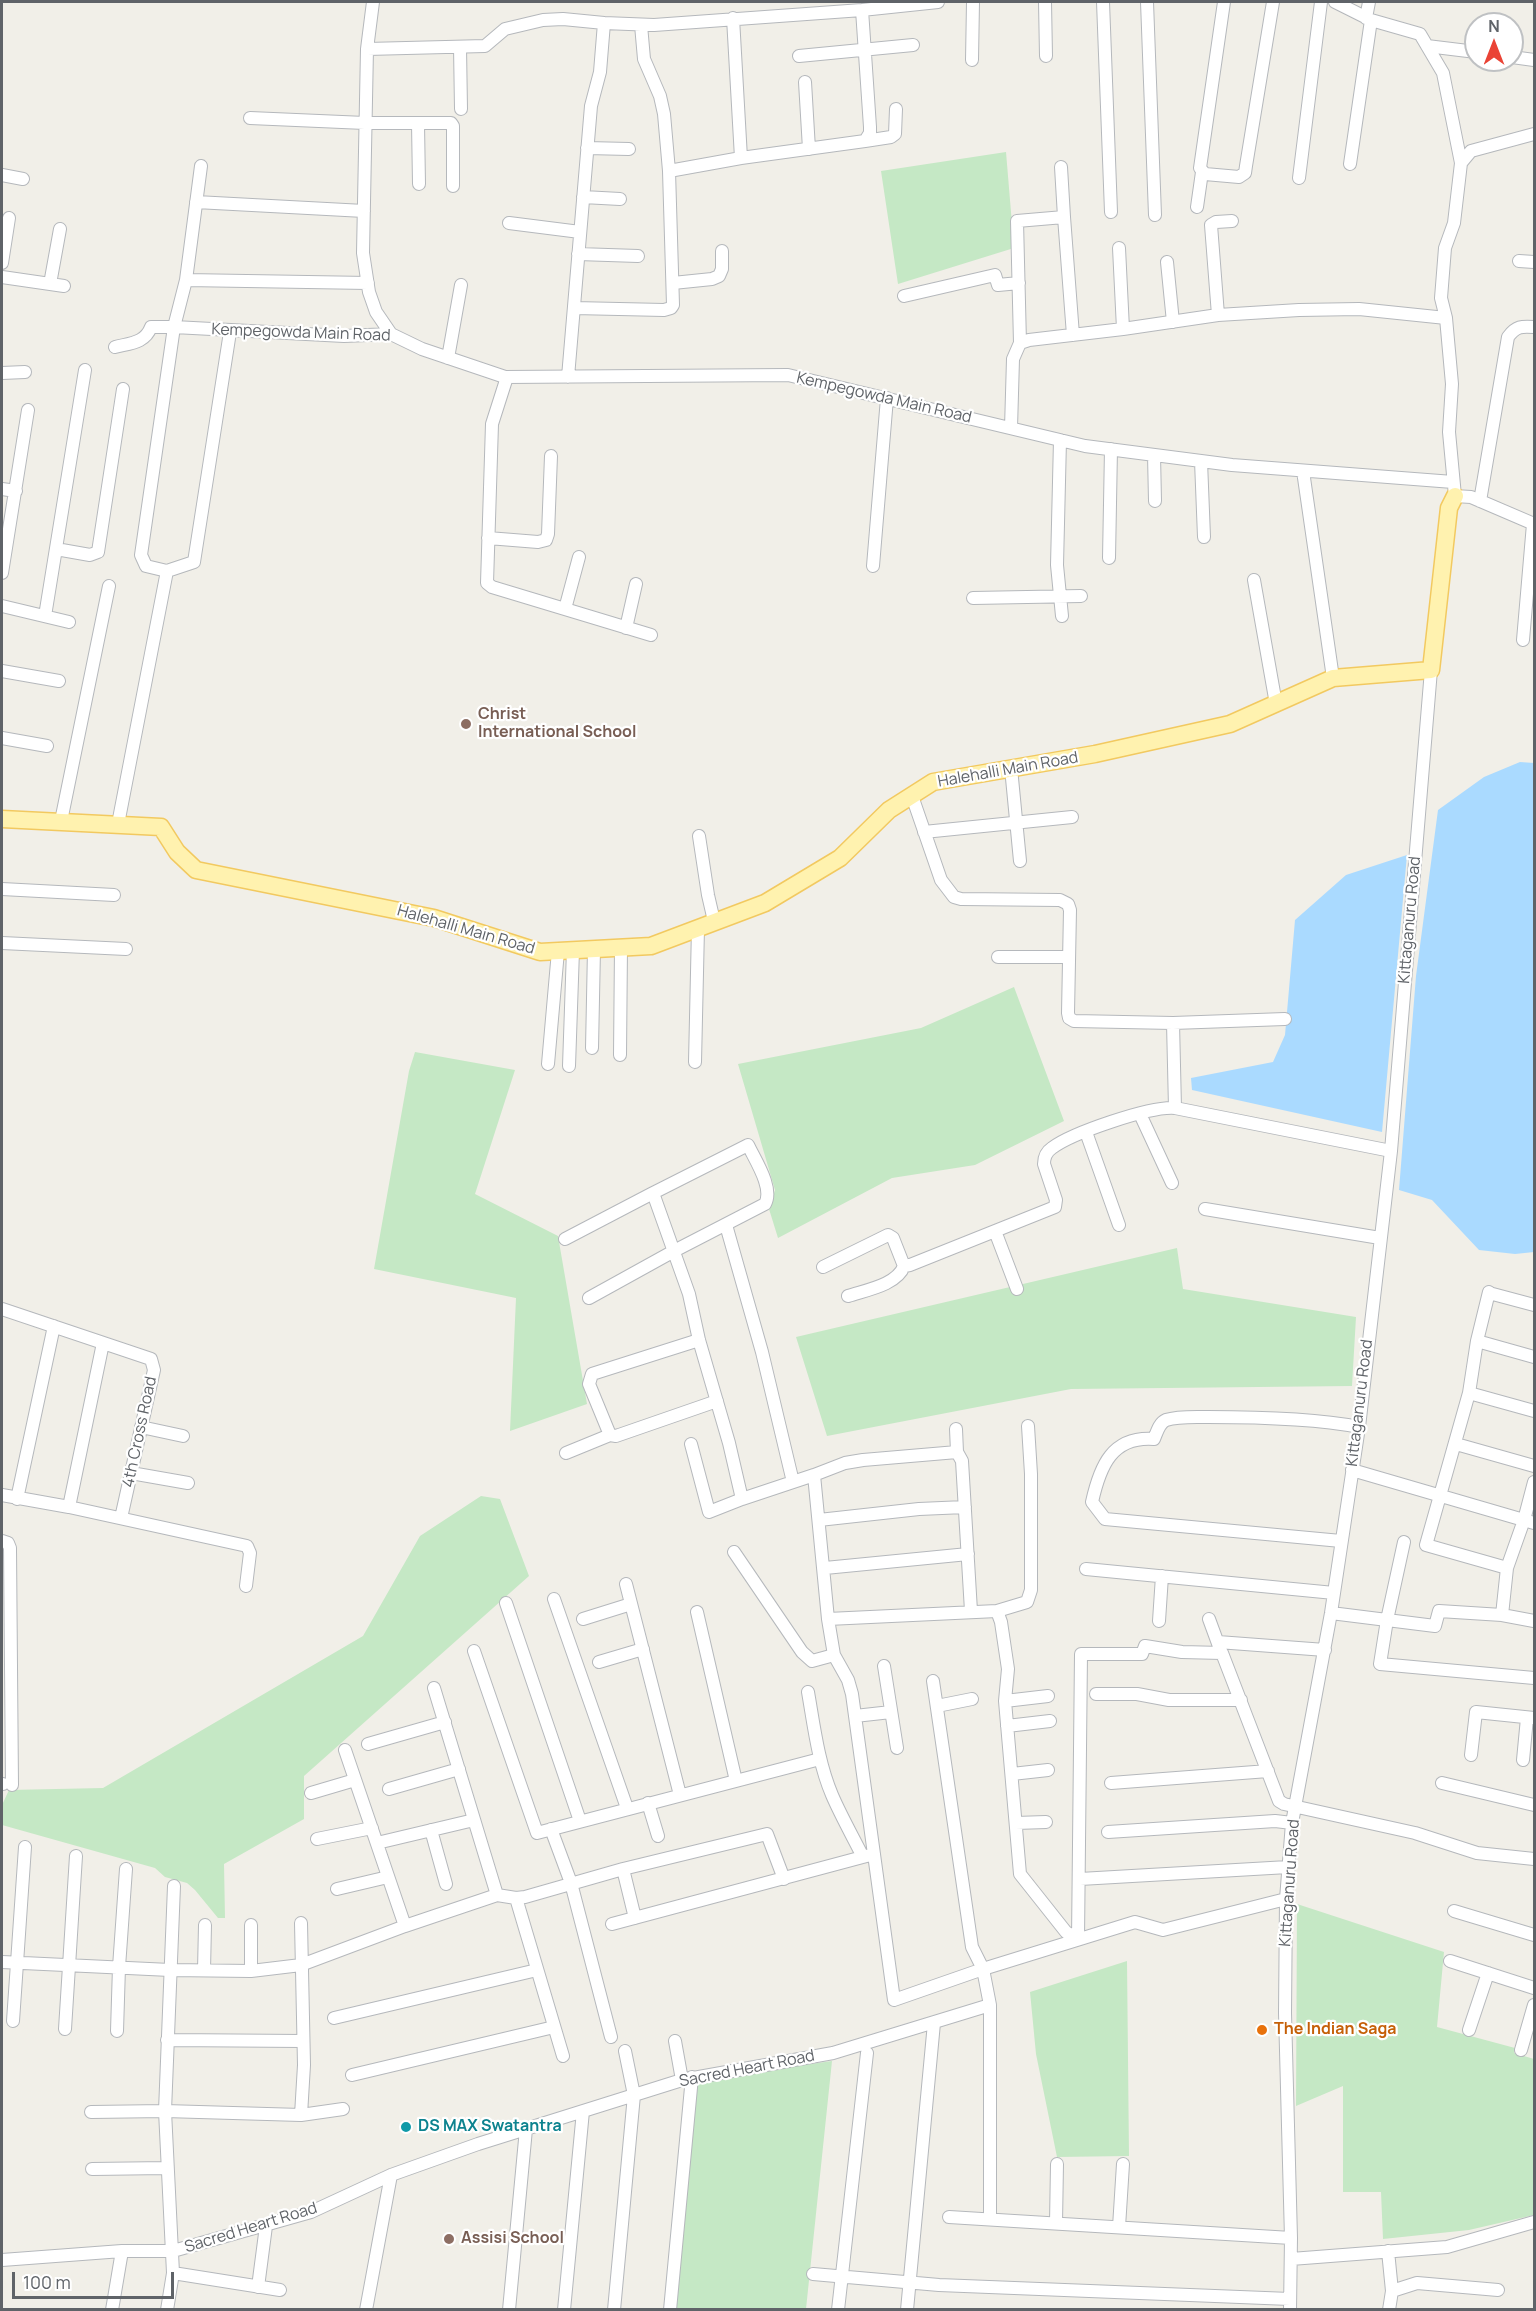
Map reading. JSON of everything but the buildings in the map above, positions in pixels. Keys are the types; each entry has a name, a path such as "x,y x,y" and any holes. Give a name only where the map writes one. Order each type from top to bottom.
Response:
{"main road":[{"name":"Kittaganuru Road","path":"1431,670 1449,508 1454,489"},
{"name":"Halehalli Main Road","path":"2,819 161,826 177,852 196,870 434,918 540,952 651,946 765,903 840,858 890,810 933,782 1095,754 1230,724 1333,678 1431,670"}],"street":[{"path":"373,2 367,49 363,253 376,312 391,334"},
{"path":"367,49 485,46 505,29 543,20 563,19 641,25 862,10 938,2"},
{"path":"972,60 973,2"},
{"path":"1045,2 1046,56"},
{"path":"1104,2 1111,212"},
{"path":"1147,2 1155,215"},
{"path":"1197,207 1224,2"},
{"path":"1202,172 1239,177 1245,173 1273,2"},
{"path":"1299,178 1321,2"},
{"path":"1335,2 1368,19 1420,34 1443,73 1461,163 1454,223 1445,248 1441,298 1446,318 1452,384 1449,432 1454,489"},
{"path":"1350,164 1369,2"},
{"path":"862,10 870,127 865,141"},
{"path":"733,18 741,158"},
{"path":"568,377 591,106 600,72 604,23"},
{"path":"574,308 668,310 674,300 669,171 663,106 644,59 641,25"},
{"path":"799,56 913,45"},
{"path":"1427,46 1464,51"},
{"path":"460,47 461,109"},
{"path":"805,82 809,149"},
{"path":"669,171 741,158 891,137 895,134 896,109"},
{"path":"250,118 365,123 448,122 453,126 453,186"},
{"path":"418,124 419,184"},
{"path":"1461,163 1472,151 1534,134"},
{"path":"587,148 629,149"},
{"path":"201,166 186,280 174,327 141,555 146,566 167,571 194,562 230,332"},
{"path":"1062,167 1073,334"},
{"path":"2,175 23,179"},
{"path":"583,197 620,199"},
{"path":"196,202 364,211"},
{"path":"1011,428 1013,359 1020,343 1017,221 1064,217"},
{"path":"2,263 9,218"},
{"path":"1218,315 1211,225 1232,220"},
{"path":"509,223 580,232"},
{"path":"50,284 60,229"},
{"path":"1119,248 1123,329"},
{"path":"673,283 712,279 719,276 722,269 722,251"},
{"path":"578,254 638,256"},
{"path":"1519,261 1534,262"},
{"path":"1167,262 1173,322"},
{"path":"904,296 995,275 998,285 1019,283"},
{"path":"2,277 64,286"},
{"path":"186,280 368,283"},
{"path":"448,358 461,285"},
{"path":"1020,343 1218,315 1299,310 1359,309 1446,318"},
{"name":"Kempegowda Main Road","path":"115,346 142,340 148,335 151,327 344,336 391,334 423,349 507,377 788,375 1060,440 1111,449 1454,489 1534,524"},
{"path":"1480,501 1508,336 1514,328 1534,327"},
{"path":"45,616 85,370"},
{"path":"2,373 26,372"},
{"path":"507,377 492,424 486,579 489,585 651,635"},
{"path":"56,549 90,555 98,552 123,389"},
{"path":"873,566 887,398"},
{"path":"2,573 4,543 16,490 28,410"},
{"path":"1060,440 1058,565 1062,616"},
{"path":"1109,558 1111,449"},
{"path":"1154,455 1155,501"},
{"path":"488,538 538,542 546,540 551,456"},
{"path":"1202,461 1204,537"},
{"path":"1304,471 1333,678"},
{"path":"2,489 16,490"},
{"path":"1522,640 1534,524"},
{"path":"565,609 579,557"},
{"path":"118,824 167,571"},
{"path":"1254,580 1276,704"},
{"path":"626,628 636,584"},
{"path":"61,821 110,586"},
{"path":"973,598 1081,596"},
{"path":"2,606 69,622"},
{"name":"Kittaganuru Road","path":"1290,2304 1291,2238 1285,2013 1288,1867 1292,1823 1325,1650 1359,1427 1391,1151 1431,670"},
{"path":"2,671 59,681"},
{"path":"2,738 47,746"},
{"path":"1011,768 1020,861"},
{"path":"912,795 940,880 954,897 1065,901 1070,910 1068,1013 1069,1018 1074,1022 1173,1023 1285,1019"},
{"path":"924,832 1072,817"},
{"path":"699,836 714,921"},
{"path":"2,889 114,895"},
{"path":"695,1062 698,928"},
{"path":"2,943 126,949"},
{"path":"620,1055 621,947"},
{"path":"592,1048 594,949"},
{"path":"548,1064 566,950"},
{"path":"566,950 569,1066"},
{"path":"998,957 1069,957"},
{"path":"1173,1023 1175,1108"},
{"path":"904,1266 1055,1206 1056,1200 1044,1164 1044,1158 1051,1148 1086,1132 1165,1107 1391,1151"},
{"path":"1140,1114 1172,1183"},
{"path":"1086,1132 1119,1225"},
{"path":"565,1239 748,1145 767,1189 768,1198 765,1204 589,1298"},
{"path":"653,1193 689,1294 699,1340 742,1499"},
{"path":"1205,1209 1380,1238"},
{"path":"726,1225 762,1352 793,1482"},
{"path":"995,1231 1017,1289"},
{"path":"823,1267 888,1235 893,1238 904,1266 901,1273 892,1280 848,1296"},
{"path":"1507,1568 1426,1545 1442,1496 1469,1393 1477,1341 1489,1293 1534,1305"},
{"path":"2,1309 103,1343 69,1507"},
{"path":"17,1499 54,1326"},
{"path":"610,1436 589,1384 592,1374 699,1340"},
{"path":"1477,1341 1534,1357"},
{"name":"4th Cross Road","path":"103,1343 151,1359 154,1370 121,1518"},
{"path":"1469,1393 1534,1411"},
{"path":"566,1454 610,1436 616,1436 717,1401"},
{"path":"1341,1541 1104,1519 1092,1502 1098,1475 1118,1446 1137,1438 1154,1439 1160,1425 1166,1420 1250,1417 1340,1423 1359,1427"},
{"path":"828,1619 997,1611 1027,1602 1031,1590 1031,1474 1028,1426"},
{"path":"141,1427 183,1436"},
{"path":"956,1429 957,1452 962,1461 971,1611"},
{"path":"691,1444 710,1512 845,1463 957,1452"},
{"path":"1455,1444 1534,1466"},
{"path":"1352,1470 1529,1521"},
{"path":"131,1473 188,1483"},
{"path":"814,1475 825,1568 828,1619 834,1655 848,1680 855,1716 869,1856 894,2000 983,1969 1135,1922 1163,1930 1286,1899"},
{"path":"1502,1615 1507,1568 1529,1521 1534,1482"},
{"path":"2,1495 69,1507 247,1546 250,1553 246,1586"},
{"path":"819,1520 919,1509 965,1507"},
{"path":"2,1541 8,1543 10,1548 5,1784"},
{"path":"1404,1542 1380,1664 1534,1678"},
{"path":"734,1552 802,1652 812,1661 834,1655"},
{"path":"825,1568 968,1554"},
{"path":"1086,1569 1334,1593"},
{"path":"1159,1621 1162,1576"},
{"path":"626,1584 680,1795"},
{"path":"554,1599 627,1808"},
{"path":"506,1603 580,1821"},
{"path":"584,1619 631,1604"},
{"path":"997,1611 1001,1622 1008,1669 1005,1701 1020,1874 1066,1932 1078,1940"},
{"path":"1331,1613 1435,1626 1439,1611 1502,1615 1534,1621"},
{"path":"697,1612 736,1781"},
{"path":"1209,1618 1279,1801 1295,1807 1415,1833 1477,1853 1534,1859"},
{"path":"1078,1940 1081,1654 1142,1654 1145,1646 1182,1652 1220,1648 1325,1650"},
{"path":"599,1662 643,1649"},
{"path":"474,1650 537,1833 820,1759"},
{"path":"884,1666 897,1748"},
{"path":"933,1681 972,1947 983,1969 990,2005 990,2219"},
{"path":"434,1688 497,1895"},
{"path":"808,1692 820,1759 832,1796 869,1856"},
{"path":"1096,1694 1137,1694 1169,1700 1241,1701"},
{"path":"1005,1701 1048,1696"},
{"path":"937,1706 972,1699"},
{"path":"855,1716 891,1712"},
{"path":"1471,1755 1476,1712 1531,1718 1523,1760"},
{"path":"1007,1726 1050,1721"},
{"path":"368,1744 445,1722"},
{"path":"345,1750 405,1926"},
{"path":"388,1789 459,1769"},
{"path":"1012,1774 1048,1770"},
{"path":"1111,1783 1268,1771"},
{"path":"311,1793 355,1780"},
{"path":"1442,1783 1534,1805"},
{"path":"648,1803 658,1836"},
{"path":"377,1843 474,1820"},
{"path":"1108,1832 1275,1821 1292,1823"},
{"path":"1016,1823 1046,1822"},
{"path":"317,1839 372,1828"},
{"path":"551,1829 571,1883 610,2037"},
{"path":"431,1830 446,1884"},
{"path":"2,1962 204,1971 251,1971 301,1965 497,1895 516,1898 767,1834 784,1880"},
{"path":"13,2021 25,1847"},
{"path":"65,2029 76,1856"},
{"path":"612,1924 869,1856"},
{"path":"1080,1880 1288,1867"},
{"path":"117,2031 126,1869"},
{"path":"623,1869 635,1918"},
{"path":"337,1889 388,1877"},
{"name":"Sacred Heart Road","path":"167,2310 174,2273 166,2168 165,2111 174,1886"},
{"path":"516,1898 563,2056"},
{"path":"1454,1911 1534,1935"},
{"path":"301,1923 304,2074 301,2115"},
{"path":"204,1971 205,1925"},
{"path":"251,1925 251,1971"},
{"path":"1450,1961 1534,1988"},
{"path":"334,2018 537,1971"},
{"path":"1469,2030 1488,1973"},
{"name":"Sacred Heart Road","path":"2,2260 122,2251 174,2251 311,2212 391,2175 526,2129 687,2079 833,2053 990,2005"},
{"path":"1521,2050 1534,2005"},
{"path":"907,2310 934,2023"},
{"path":"352,2075 554,2027"},
{"path":"167,2040 303,2041"},
{"path":"670,2310 687,2079 675,2041"},
{"path":"614,2310 634,2095 625,2051"},
{"path":"838,2310 867,2054"},
{"path":"91,2112 165,2111 301,2115 343,2109"},
{"path":"564,2310 583,2111"},
{"path":"509,2310 526,2129"},
{"path":"1056,2223 1057,2164"},
{"path":"1119,2228 1123,2164"},
{"path":"92,2169 166,2168"},
{"path":"366,2310 391,2175"},
{"path":"949,2217 1291,2238"},
{"path":"1291,2259 1448,2247 1534,2222"},
{"path":"258,2287 266,2226"},
{"path":"112,2310 122,2251"},
{"path":"1388,2251 1392,2291 1389,2310"},
{"path":"174,2273 280,2290"},
{"path":"813,2274 910,2283 1290,2304"},
{"path":"1392,2291 1417,2283 1498,2290"}],"green space":[{"path":"1006,152 1014,248 898,284 881,171"},
{"path":"1014,987 1064,1121 975,1165 892,1178 778,1238 769,1209 775,1190 738,1064 921,1028"},
{"path":"415,1052 515,1070 475,1194 558,1236 587,1404 510,1431 516,1298 374,1269 409,1071"},
{"path":"1177,1248 1183,1289 1356,1317 1352,1386 1071,1389 827,1436 796,1337"},
{"path":"481,1496 500,1499 529,1576 304,1776 304,1819 224,1864 225,1918 218,1918 187,1883 165,1877 155,1868 2,1825 2,1805 9,1790 103,1788 363,1636 420,1536"},
{"path":"1297,1904 1444,1952 1437,2027 1515,2048 1514,2053 1534,2059 1534,2215 1469,2230 1383,2239 1381,2192 1343,2192 1343,2086 1296,2106"},
{"path":"1127,1961 1129,2156 1057,2157 1036,2054 1030,1992"},
{"path":"832,2061 806,2309 676,2310 696,2080"}],"water":[{"path":"1520,762 1534,763 1534,1252 1515,1254 1479,1250 1432,1200 1399,1190 1416,976 1438,810 1484,777"},
{"path":"1407,855 1382,1132 1192,1090 1191,1078 1273,1062 1285,1035 1295,920 1346,875"}],"place":[{"name":"Christ International School","path":"466,724"},
{"name":"The Indian Saga","path":"1262,2030"},
{"name":"DS MAX Swatantra","path":"406,2127"},
{"name":"Assisi School","path":"449,2239"}]}
